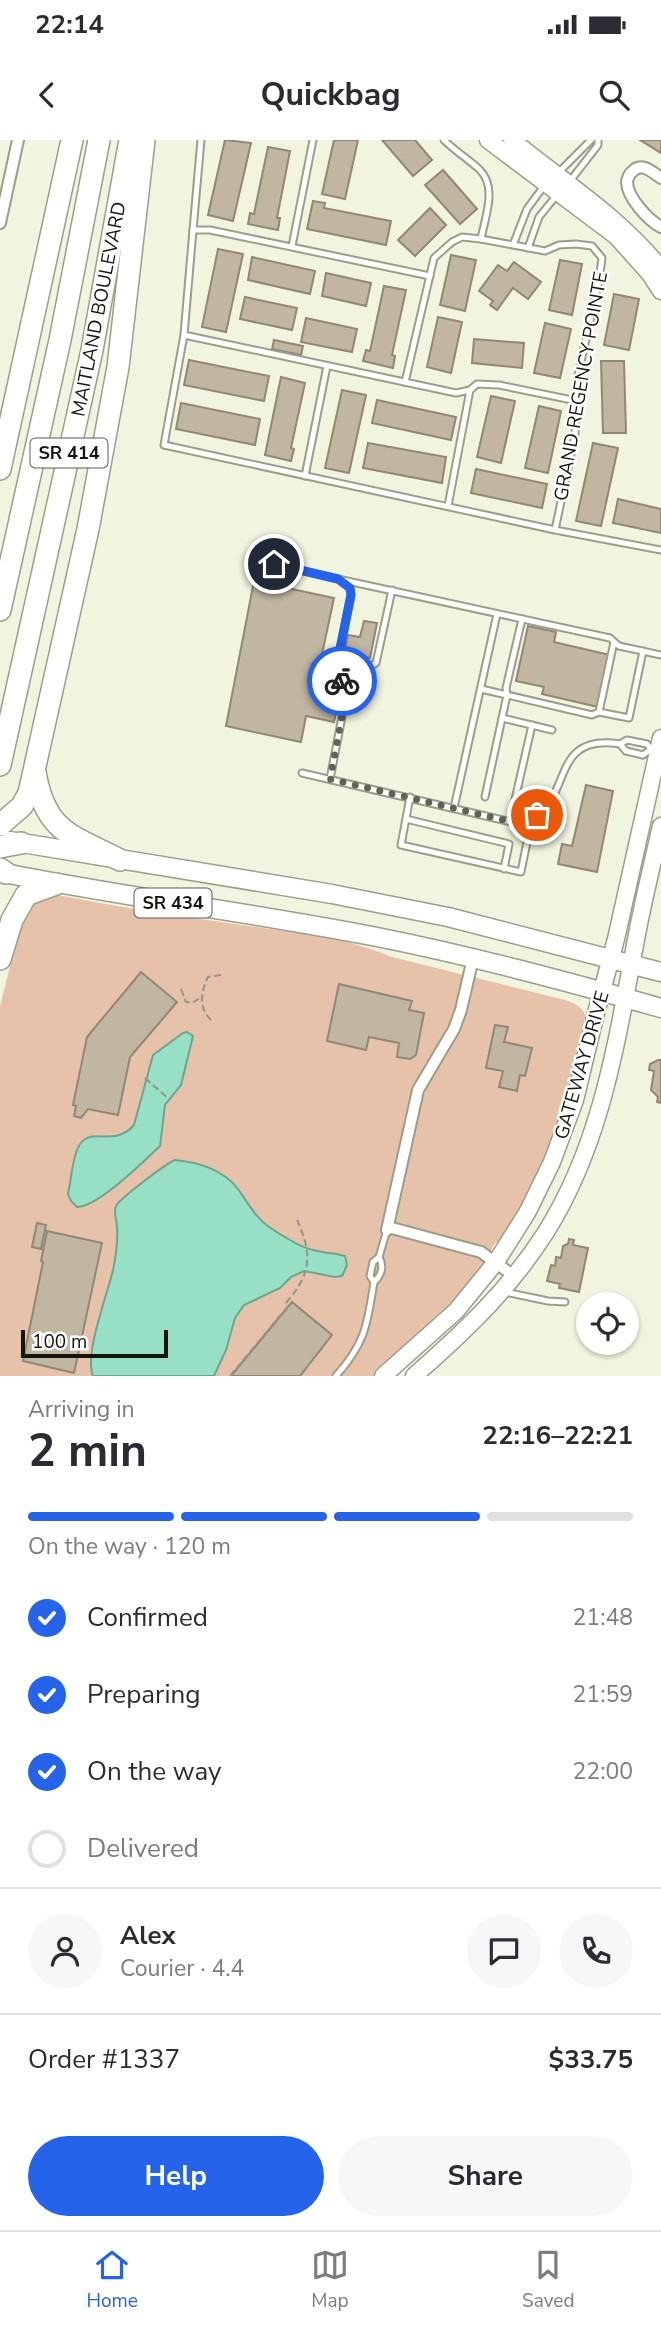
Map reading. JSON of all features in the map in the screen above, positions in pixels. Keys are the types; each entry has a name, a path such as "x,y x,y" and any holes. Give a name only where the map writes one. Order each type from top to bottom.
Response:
{"highway":[{"path":"0,469 72,140"},
{"name":"MAITLAND BOULEVARD","path":"0,610 60,340 99,140"},
{"name":"MAITLAND BOULEVARD","path":"0,765 92,350 130,140"},
{"path":"0,825 22,806 29,793 88,528 118,367 144,140"},
{"path":"34,766 38,792 51,818 64,831 120,860"},
{"path":"0,847 21,843"},
{"path":"0,959 12,920 26,895 57,884"}],"main road":[{"name":"SR 434","path":"0,838 393,906 508,931 661,972"},
{"name":"SR 434","path":"2,872 57,884 321,927 473,958 661,1008"}],"street":[{"path":"0,223 18,140"},
{"path":"488,140 641,243 661,268"},
{"path":"512,140 616,236 650,274 661,291"},
{"path":"661,178 645,167 638,167 630,173 627,181 631,194 646,214 661,227"},
{"name":"GATEWAY DRIVE","path":"383,1376 456,1311 496,1262 527,1213 562,1139 575,1100 611,958 657,750"},
{"name":"GATEWAY DRIVE","path":"414,1376 470,1327 502,1291 545,1232 570,1188 586,1152 607,1086 661,826"},
{"path":"473,958 454,1029 418,1090 388,1229 465,1246 488,1255 514,1276"}],"lane":[{"path":"201,140 184,335 164,445 555,530 661,550"},
{"path":"292,246 313,140"},
{"path":"444,140 487,179 490,190 481,239"},
{"path":"528,248 539,217 557,184 592,140"},
{"path":"513,245 527,209 557,184 597,145 598,140"},
{"path":"193,230 211,230 430,276"},
{"name":"GRAND REGENCY POINTE","path":"405,382 434,258 452,242 462,237 545,251 567,245 592,246 602,258 578,375 575,435 555,530"},
{"path":"184,335 456,393 470,390 477,384 499,385 577,401"},
{"path":"305,477 327,366"},
{"path":"448,506 470,390"},
{"path":"253,559 610,638 614,642 661,655"},
{"path":"330,779 346,696 338,662 351,595 350,588 338,579"},
{"path":"338,662 368,668 376,663 392,590"},
{"path":"454,807 497,614"},
{"path":"485,797 522,619"},
{"path":"599,712 614,642"},
{"path":"481,689 592,715 599,712 629,719 643,651"},
{"path":"502,718 552,730"},
{"path":"514,804 532,725"},
{"path":"302,773 508,821 519,821 548,807 565,766 585,746 597,743 620,744 627,740 645,743 657,750"},
{"path":"620,744 623,749 646,755 657,750"},
{"path":"410,797 401,845 521,872 532,817"},
{"path":"406,819 509,844 504,869"},
{"path":"374,1282 370,1276 371,1269 373,1262 379,1257 388,1229"},
{"path":"336,1376 354,1355 363,1338 374,1282 379,1277 382,1264 379,1257"},
{"path":"502,1291 548,1301 565,1301"}],"path":[{"path":"211,1020 203,1009 202,997 208,977 212,974 221,975"},
{"path":"181,989 188,1003 198,1001 202,997"},
{"path":"145,1079 170,1100"},
{"path":"297,1220 307,1246"},
{"path":"230,1376 288,1306 286,1303 294,1294 306,1269 307,1246 302,1230"}],"shaded area":[{"path":"57,895 337,940 392,957 561,999 575,1004 584,1012 587,1021 570,1095 544,1162 503,1240 495,1243 479,1270 447,1311 375,1376 0,1376 0,1006 22,919 36,902"},
{"path":"187,1032 193,1036 181,1085 165,1105 160,1146 108,1192 97,1200 77,1207 68,1194 75,1155 82,1142 94,1136 117,1136 134,1125 153,1055"},
{"path":"175,1160 201,1165 218,1172 232,1182 269,1227 308,1248 345,1256 347,1265 342,1276 335,1277 304,1271 291,1277 280,1288 244,1305 235,1318 226,1350 214,1376 93,1376 91,1354 116,1254 116,1206 125,1196"}],"building":[{"path":"225,140 251,143 233,221 208,215"},
{"path":"334,140 358,140 345,199 322,194"},
{"path":"382,140 415,140 432,160 413,176"},
{"path":"640,140 661,140 661,153"},
{"path":"268,147 290,151 277,218 280,218 278,230 248,224 250,213 254,214"},
{"path":"443,170 477,209 460,224 425,185"},
{"path":"313,201 325,203 324,208 391,221 386,245 307,229"},
{"path":"430,208 446,225 415,256 398,240"},
{"path":"218,249 243,254 226,332 202,327"},
{"path":"451,255 476,260 465,311 440,305"},
{"path":"252,257 315,271 310,294 248,280"},
{"path":"560,260 582,264 572,315 549,310"},
{"path":"514,262 541,282 528,299 513,288 497,310 490,305 493,301 479,291 498,265 507,271"},
{"path":"326,273 371,283 366,306 322,296"},
{"path":"384,286 406,290 392,355 395,356 393,368 363,361 366,350 370,351"},
{"path":"614,294 639,299 629,350 604,345"},
{"path":"245,297 297,308 292,330 240,319"},
{"path":"438,317 462,322 451,373 427,367"},
{"path":"306,318 357,329 352,352 301,342"},
{"path":"545,323 571,329 560,378 534,373"},
{"path":"474,339 524,343 522,368 472,363"},
{"path":"274,340 303,346 301,355 272,349"},
{"path":"189,360 269,376 264,401 184,385"},
{"path":"601,361 624,361 626,433 603,433"},
{"path":"281,377 305,383 291,448 294,449 291,461 265,455"},
{"path":"342,390 366,395 349,473 325,468"},
{"path":"491,396 515,401 501,463 477,457"},
{"path":"377,400 456,417 451,440 372,423"},
{"path":"181,403 260,419 255,445 176,429"},
{"path":"539,406 561,411 548,473 525,468"},
{"path":"368,443 446,457 442,483 363,468"},
{"path":"593,443 618,448 601,526 576,521"},
{"path":"476,469 547,484 542,508 471,493"},
{"path":"618,499 661,509 661,533 613,523"},
{"path":"254,581 334,598 315,687 340,692 334,722 306,716 301,742 226,726"},
{"path":"364,621 377,623 370,658 345,652 348,635 360,637"},
{"path":"528,626 556,632 554,642 610,655 598,707 542,694 544,687 516,681"},
{"path":"586,785 613,791 597,872 558,864 562,844 572,846"},
{"path":"141,972 177,1002 130,1057 118,1115 88,1109 81,1118 74,1116 76,1106 73,1105 87,1037"},
{"path":"339,984 412,1001 409,1010 424,1013 416,1055 410,1059 397,1057 399,1043 369,1037 366,1050 327,1041"},
{"path":"495,1025 508,1027 504,1042 532,1048 525,1076 520,1075 517,1091 499,1087 503,1071 486,1068"},
{"path":"661,1060 661,1103 657,1102 658,1097 651,1090 654,1071 649,1070 650,1064"},
{"path":"37,1223 46,1225 41,1249 32,1247"},
{"path":"47,1231 102,1243 74,1373 23,1361"},
{"path":"569,1239 574,1240 573,1245 588,1248 579,1292 559,1288 560,1284 547,1281 551,1265 555,1266 556,1257 561,1258 563,1246 568,1244"},
{"path":"292,1302 332,1335 300,1376 231,1376"}],"way so far":[{"path":"342,681 346,696 330,779 508,821 519,821 537,815"}],"route":[{"path":"274,564 338,579 350,588 351,595 338,659 342,681"}]}
